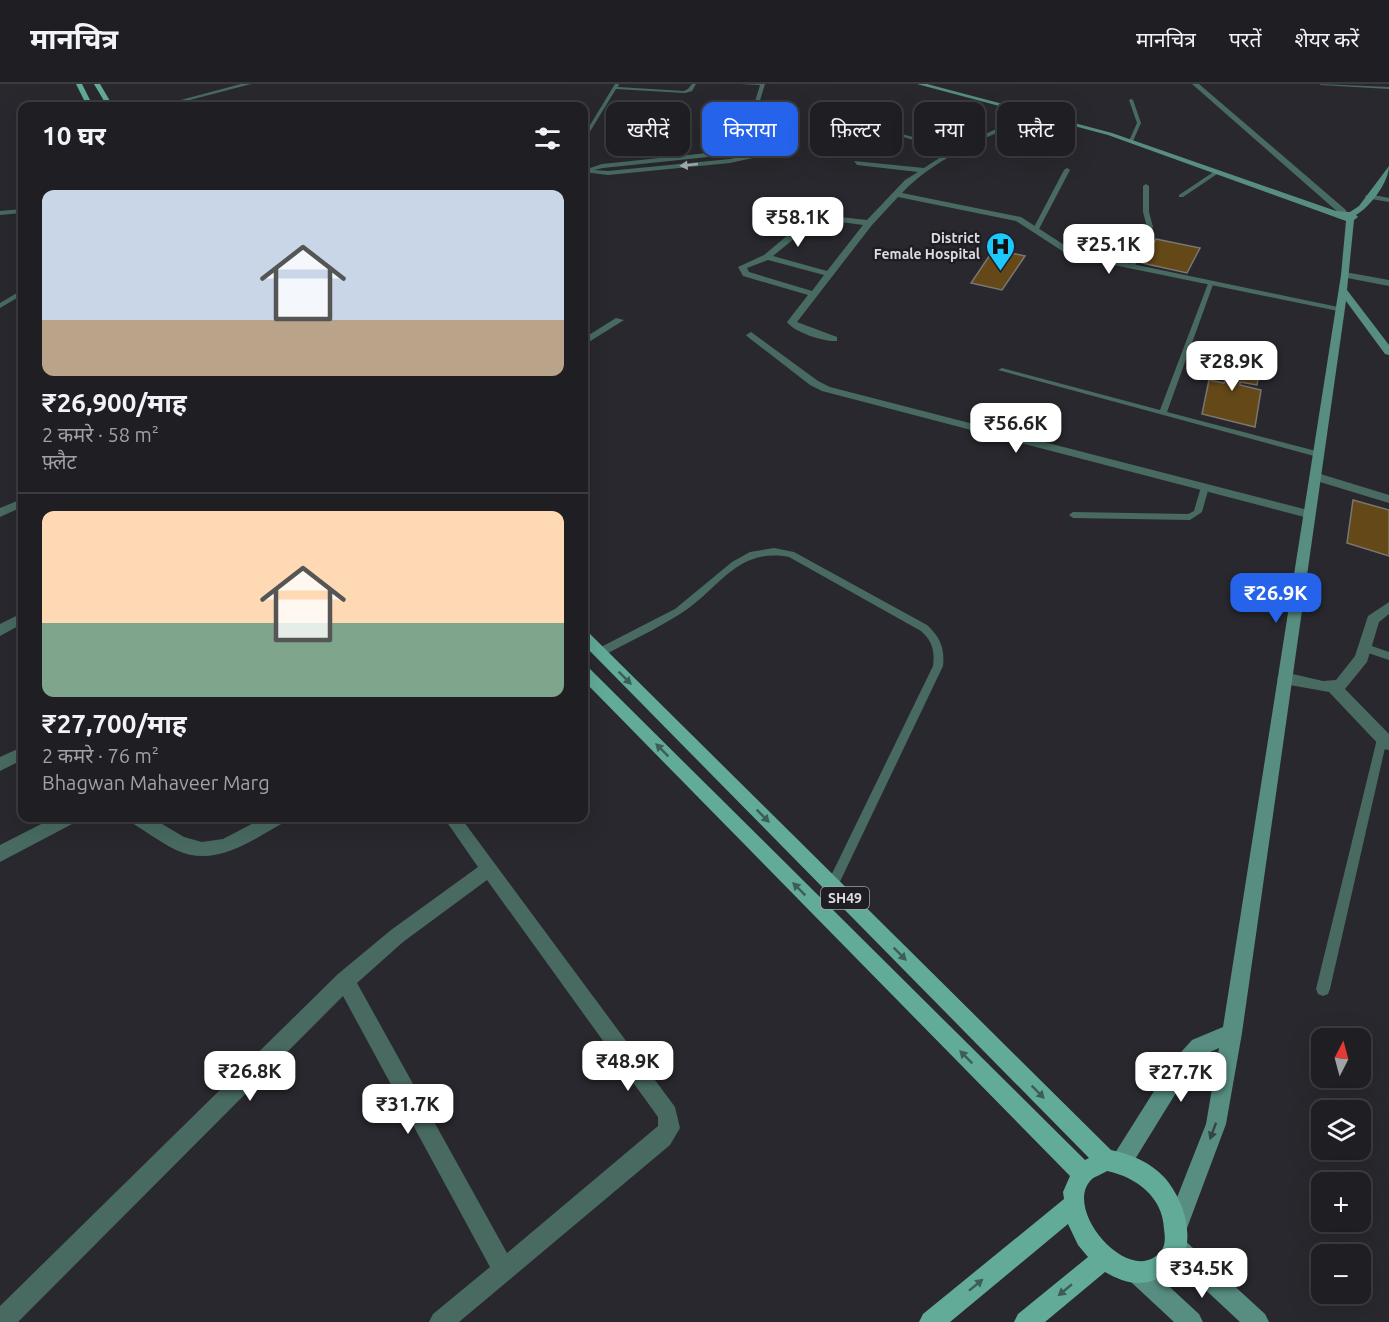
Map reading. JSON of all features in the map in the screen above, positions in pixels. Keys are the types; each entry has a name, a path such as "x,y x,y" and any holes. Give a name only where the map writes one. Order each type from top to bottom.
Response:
{"main road":[{"path":"79,84 88,102"},
{"path":"98,84 108,102"},
{"name":"SH49","path":"588,641 832,886 1113,1161"},
{"name":"SH49","path":"588,676 1082,1172"},
{"path":"1113,1161 1139,1170 1164,1194 1172,1211 1176,1237 1168,1261 1155,1270 1139,1274 1121,1269 1103,1259 1088,1243 1078,1224 1074,1205 1075,1187 1082,1172 1092,1164 1113,1161"},
{"path":"931,1322 1074,1205"},
{"path":"1026,1322 1103,1259"}],"street":[{"path":"177,102 248,84"},
{"path":"920,84 997,104"},
{"path":"1187,84 1196,85 1345,215 1344,282 1338,308 1232,1033 1216,1124 1176,1237 1257,1322"},
{"path":"1075,126 1131,141 1345,215 1362,208 1389,168"},
{"path":"834,339 792,324 869,223 908,182 947,156"},
{"path":"857,163 924,171"},
{"path":"891,167 908,182"},
{"path":"896,194 1018,219 1036,229 1060,250 1338,308"},
{"path":"1370,195 1389,200"},
{"path":"813,294 742,271 746,264 767,257 816,216 869,223"},
{"path":"767,257 830,274"},
{"path":"1344,282 1389,283"},
{"path":"1344,282 1389,352"},
{"path":"588,339 619,320"},
{"path":"751,335 814,383 826,389 1308,514"},
{"path":"1314,476 1389,499"},
{"path":"0,513 18,505"},
{"path":"1284,678 1333,687 1340,685 1362,658 1373,620 1389,607"},
{"path":"0,631 18,620"},
{"path":"1333,687 1385,742"},
{"path":"0,764 18,755"},
{"path":"0,854 60,822"},
{"path":"145,822 191,848 207,850 228,844 269,822"},
{"path":"441,1322 663,1138 669,1128 668,1114 455,822"},
{"path":"1,1322 345,981 397,936 489,870"},
{"path":"345,981 504,1270"},
{"path":"1113,1161 1186,1061 1199,1047 1232,1033"},
{"path":"1139,1274 1191,1322"}],"lane":[{"path":"588,131 615,86 685,92 690,90 694,84"},
{"path":"588,171 619,172 730,161 771,153 775,150 768,145 737,140 732,136 738,112 756,106 763,84 742,84"},
{"path":"1321,84 1389,88"},
{"path":"1131,100 1139,123 1131,141"},
{"path":"1036,229 1067,170"},
{"path":"1181,196 1217,172"},
{"path":"1132,266 1150,227 1146,212 1146,186"},
{"path":"0,213 18,211"},
{"path":"1163,413 1211,282"},
{"path":"0,306 18,295"},
{"path":"1002,370 1317,454"},
{"path":"1073,514 1190,516 1198,512 1205,487"},
{"path":"599,652 678,611 735,564 753,554 774,551 791,554 924,628 936,639 940,651 938,666 832,886"},
{"path":"1366,648 1389,656"},
{"path":"1323,989 1385,742"}],"building":[{"path":"1156,239 1200,248 1187,273 1142,263"},
{"path":"994,249 1025,256 1002,290 971,283"},
{"path":"1205,356 1260,368 1257,385 1240,382 1240,385 1261,390 1255,427 1202,414 1209,380 1224,383 1225,378 1201,373"},
{"path":"1353,500 1389,510 1389,556 1347,543"}],"place":[{"name":"District Female Hospital","path":"1001,272"}]}
